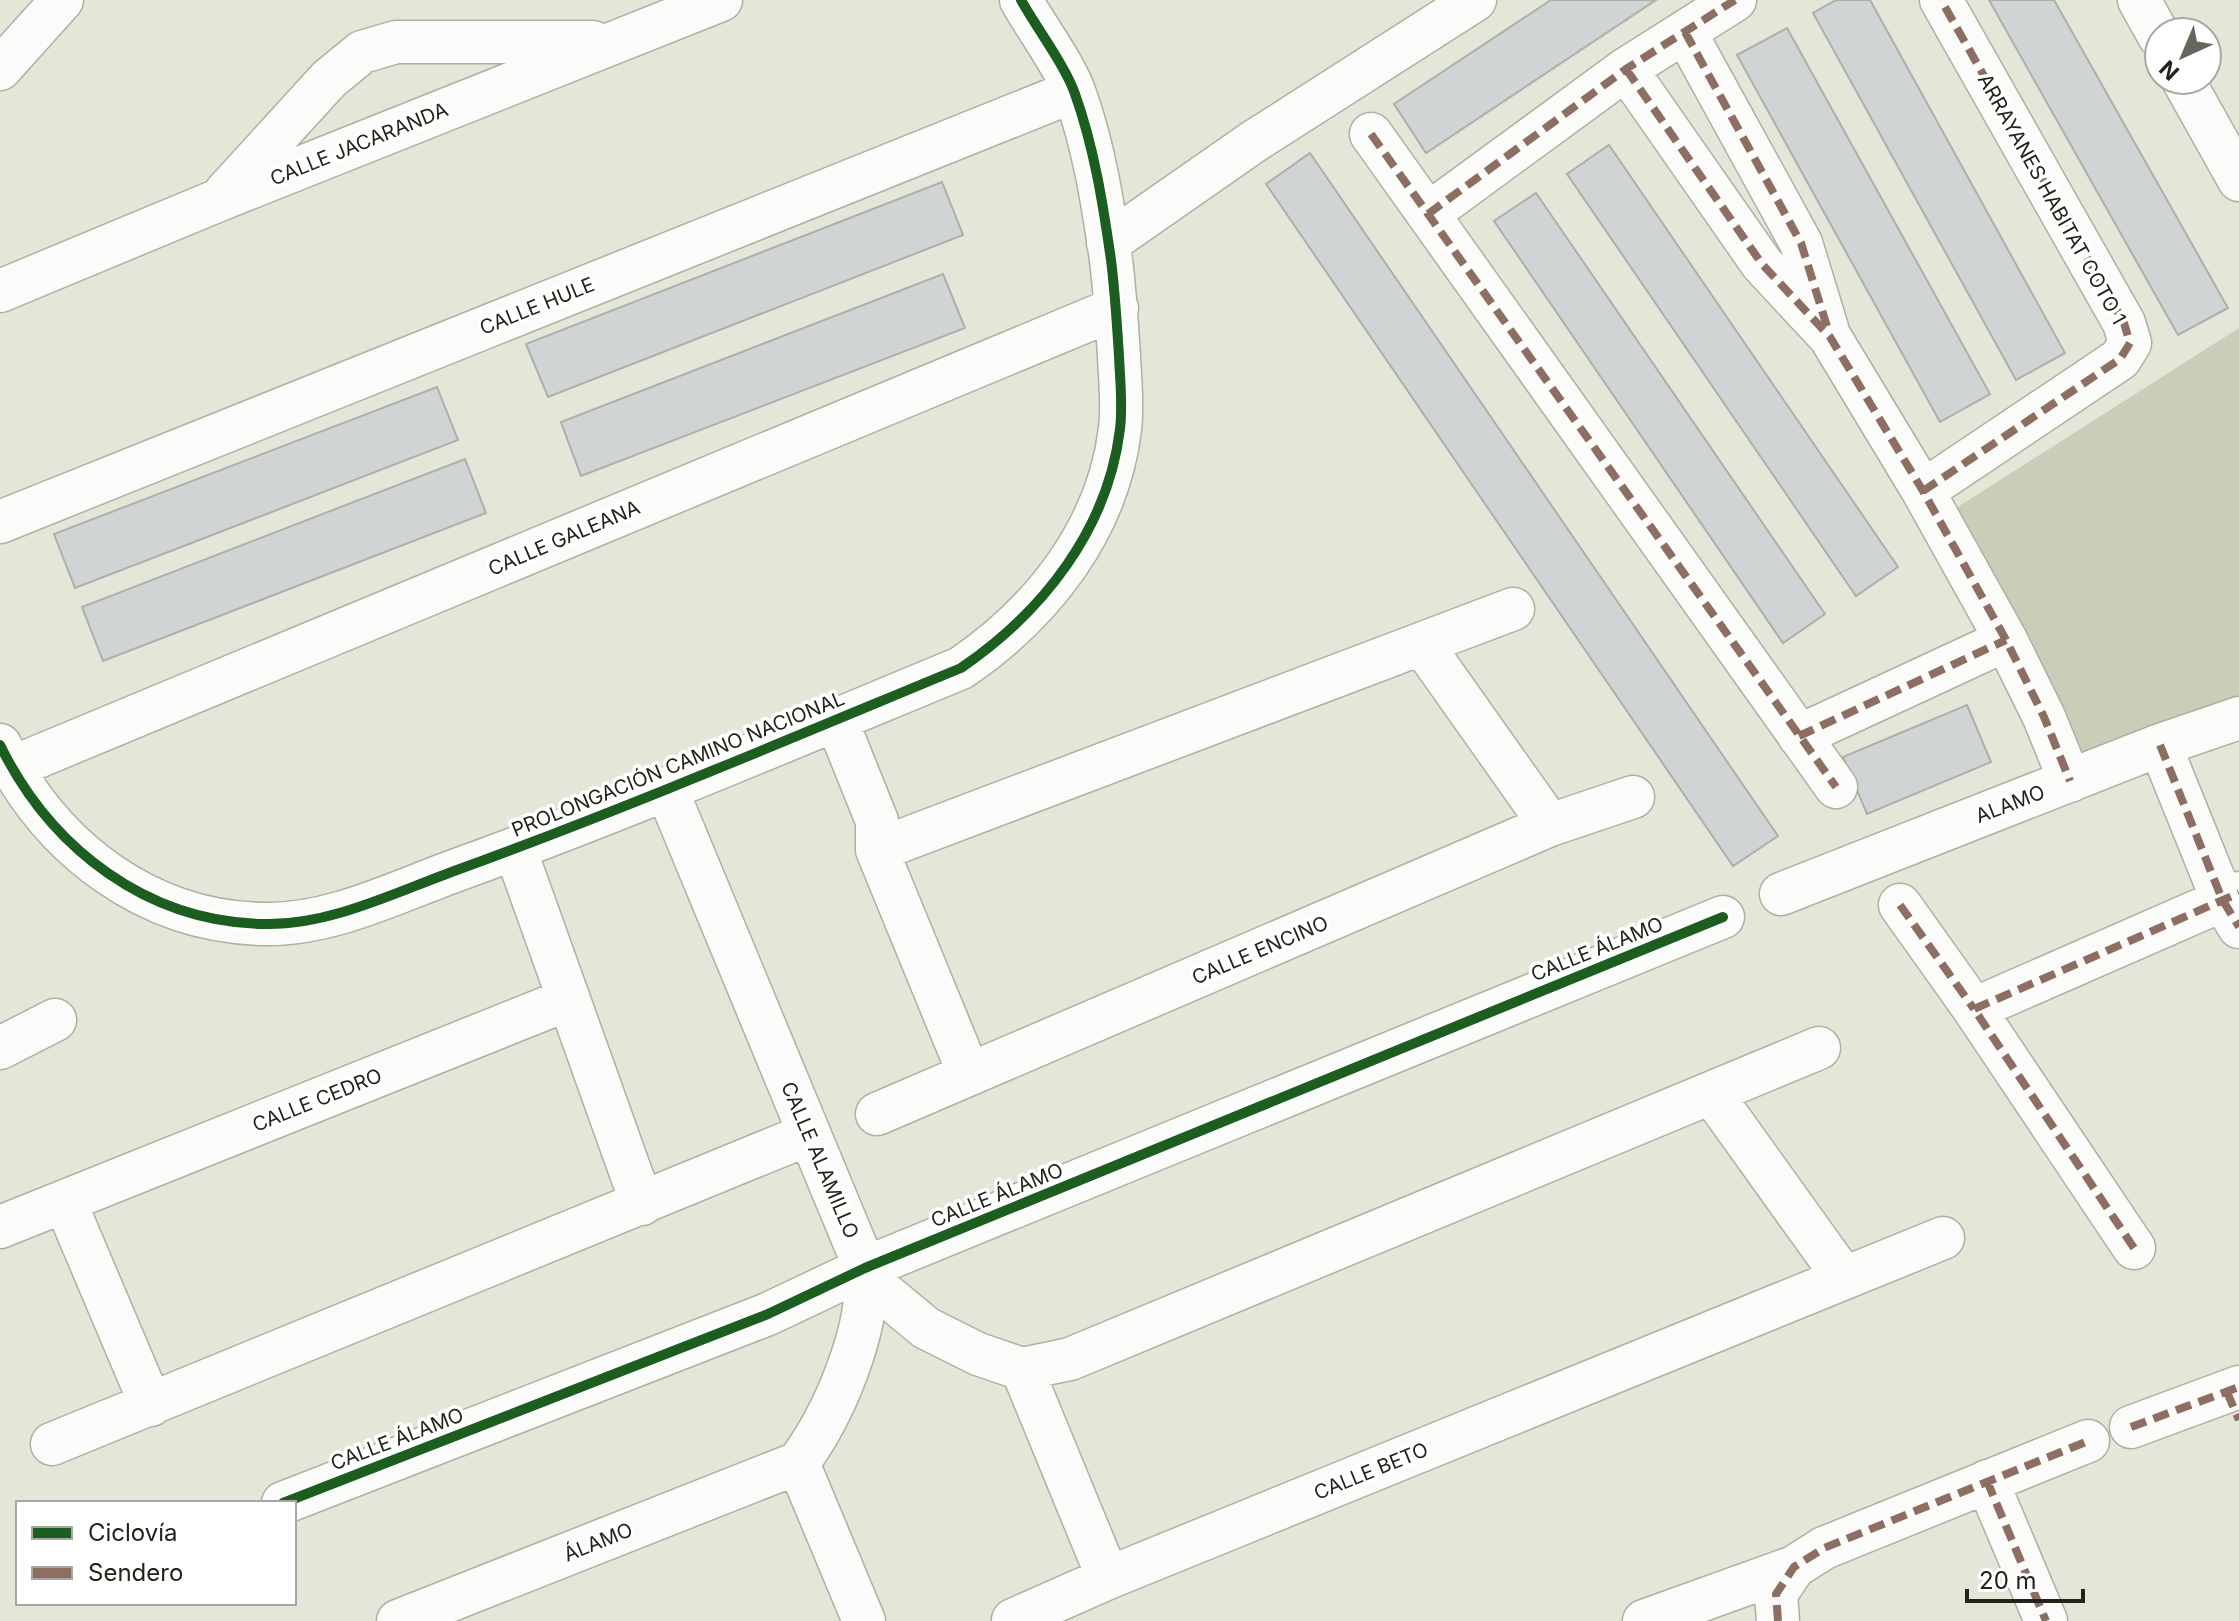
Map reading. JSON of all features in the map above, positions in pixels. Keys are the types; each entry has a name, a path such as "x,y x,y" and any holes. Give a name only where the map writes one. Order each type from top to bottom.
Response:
{"street":[{"path":"0,69 62,0"},
{"name":"CALLE JACARANDA","path":"0,291 219,200 721,0"},
{"name":"PROLONGACIÓN CAMINO NACIONAL","path":"6,756 40,811 95,865 127,887 162,905 197,916 268,924 304,921 339,913 515,849 961,668 996,644 1051,588 1090,527 1114,462 1122,392 1117,308 1094,159 1074,91 1021,0"},
{"path":"1108,243 1253,142 1475,0"},
{"path":"1428,214 1626,69 1735,0"},
{"name":"ARRAYANES HABITAT COTO 1","path":"1923,491 2120,359 2130,343 2124,323 1941,0"},
{"path":"1685,32 1801,243 1830,337"},
{"path":"219,200 329,79 362,52 396,42 615,42"},
{"path":"1626,69 1762,264 1830,337 1923,491 2006,640 2044,717 2070,781"},
{"name":"CALLE HULE","path":"0,522 1074,91"},
{"path":"2192,96 2239,180"},
{"path":"1371,134 1836,787"},
{"name":"CALLE GALEANA","path":"6,756 1117,308"},
{"path":"877,850 1513,609"},
{"path":"1799,736 2006,640"},
{"path":"1422,644 1550,825"},
{"name":"ALAMO","path":"1781,894 2160,745 2239,718"},
{"path":"824,724 852,828 877,850 969,1074"},
{"path":"1974,1009 2233,907 2160,745"},
{"name":"CALLE ALAMILLO","path":"666,788 866,1274"},
{"name":"CALLE ENCINO","path":"877,1114 1550,825 1633,797"},
{"path":"515,849 642,1204"},
{"path":"1900,905 1974,1009 2134,1248"},
{"name":"CALLE ÁLAMO","path":"288,1501 768,1314 1723,917"},
{"name":"CALLE CEDRO","path":"0,1227 569,999"},
{"path":"0,1048 55,1020"},
{"path":"866,1274 915,1320 978,1354 1022,1369 1070,1359 1819,1048"},
{"path":"1712,1094 1844,1278"},
{"path":"52,1444 809,1134"},
{"path":"65,1202 151,1405"},
{"name":"CALLE BETO","path":"1013,1620 1108,1578 1943,1238"},
{"path":"864,1621 798,1463 824,1422 848,1366 862,1311 866,1274"},
{"path":"1022,1369 1108,1578"},
{"path":"2131,1427 2235,1400"},
{"path":"1644,1621 1794,1567 1824,1548 2088,1441"},
{"name":"ÁLAMO","path":"398,1621 798,1463"},
{"path":"1987,1481 2046,1621"},
{"path":"1778,1621 1776,1594 1794,1567"}],"green space":[{"path":"2239,328 2239,700 2079,763 1956,508"}],"building":[{"path":"1551,0 1656,0 1426,153 1394,104"},
{"path":"1836,0 1870,0 2065,353 2016,380 1813,13"},
{"path":"1989,0 2054,0 2228,308 2178,335"},
{"path":"1787,28 1990,394 1940,422 1737,55"},
{"path":"1609,145 1898,567 1856,596 1567,174"},
{"path":"1310,153 1778,836 1733,866 1266,184"},
{"path":"942,182 963,235 548,397 526,344"},
{"path":"1536,193 1825,614 1783,643 1494,221"},
{"path":"943,274 965,328 581,476 561,422"},
{"path":"437,387 458,440 75,588 54,534"},
{"path":"465,459 486,513 103,661 82,607"},
{"path":"1967,705 1991,762 1867,814 1843,757"}],"marked path":[{"path":"1428,214 1626,69 1735,0"},
{"path":"1923,491 2120,359 2130,343 2124,323 1941,0"},
{"path":"1685,32 1801,243 1829,333"},
{"path":"1626,69 1762,264 1830,337 1923,491 2006,640 2044,717 2070,781"},
{"path":"1371,134 1836,787"},
{"path":"1799,736 2006,640"},
{"path":"2160,745 2222,899 2239,927"},
{"path":"2134,1248 1974,1009 2239,893"},
{"path":"1900,905 1974,1009"},
{"path":"2131,1427 2239,1387"},
{"path":"2227,1392 2239,1420"},
{"path":"1778,1621 1776,1594 1794,1567 1824,1548 2088,1441"},
{"path":"1987,1481 2046,1621"}],"cycle path":[{"path":"0,745 21,783 46,817 75,847 108,873 143,894 182,910 223,920 290,923 363,906 521,846 961,668 1019,621 1067,565 1102,501 1113,466 1121,420 1112,272 1093,155 1071,83 1021,0"},
{"path":"288,1501 768,1314 865,1268 1723,917"}]}
